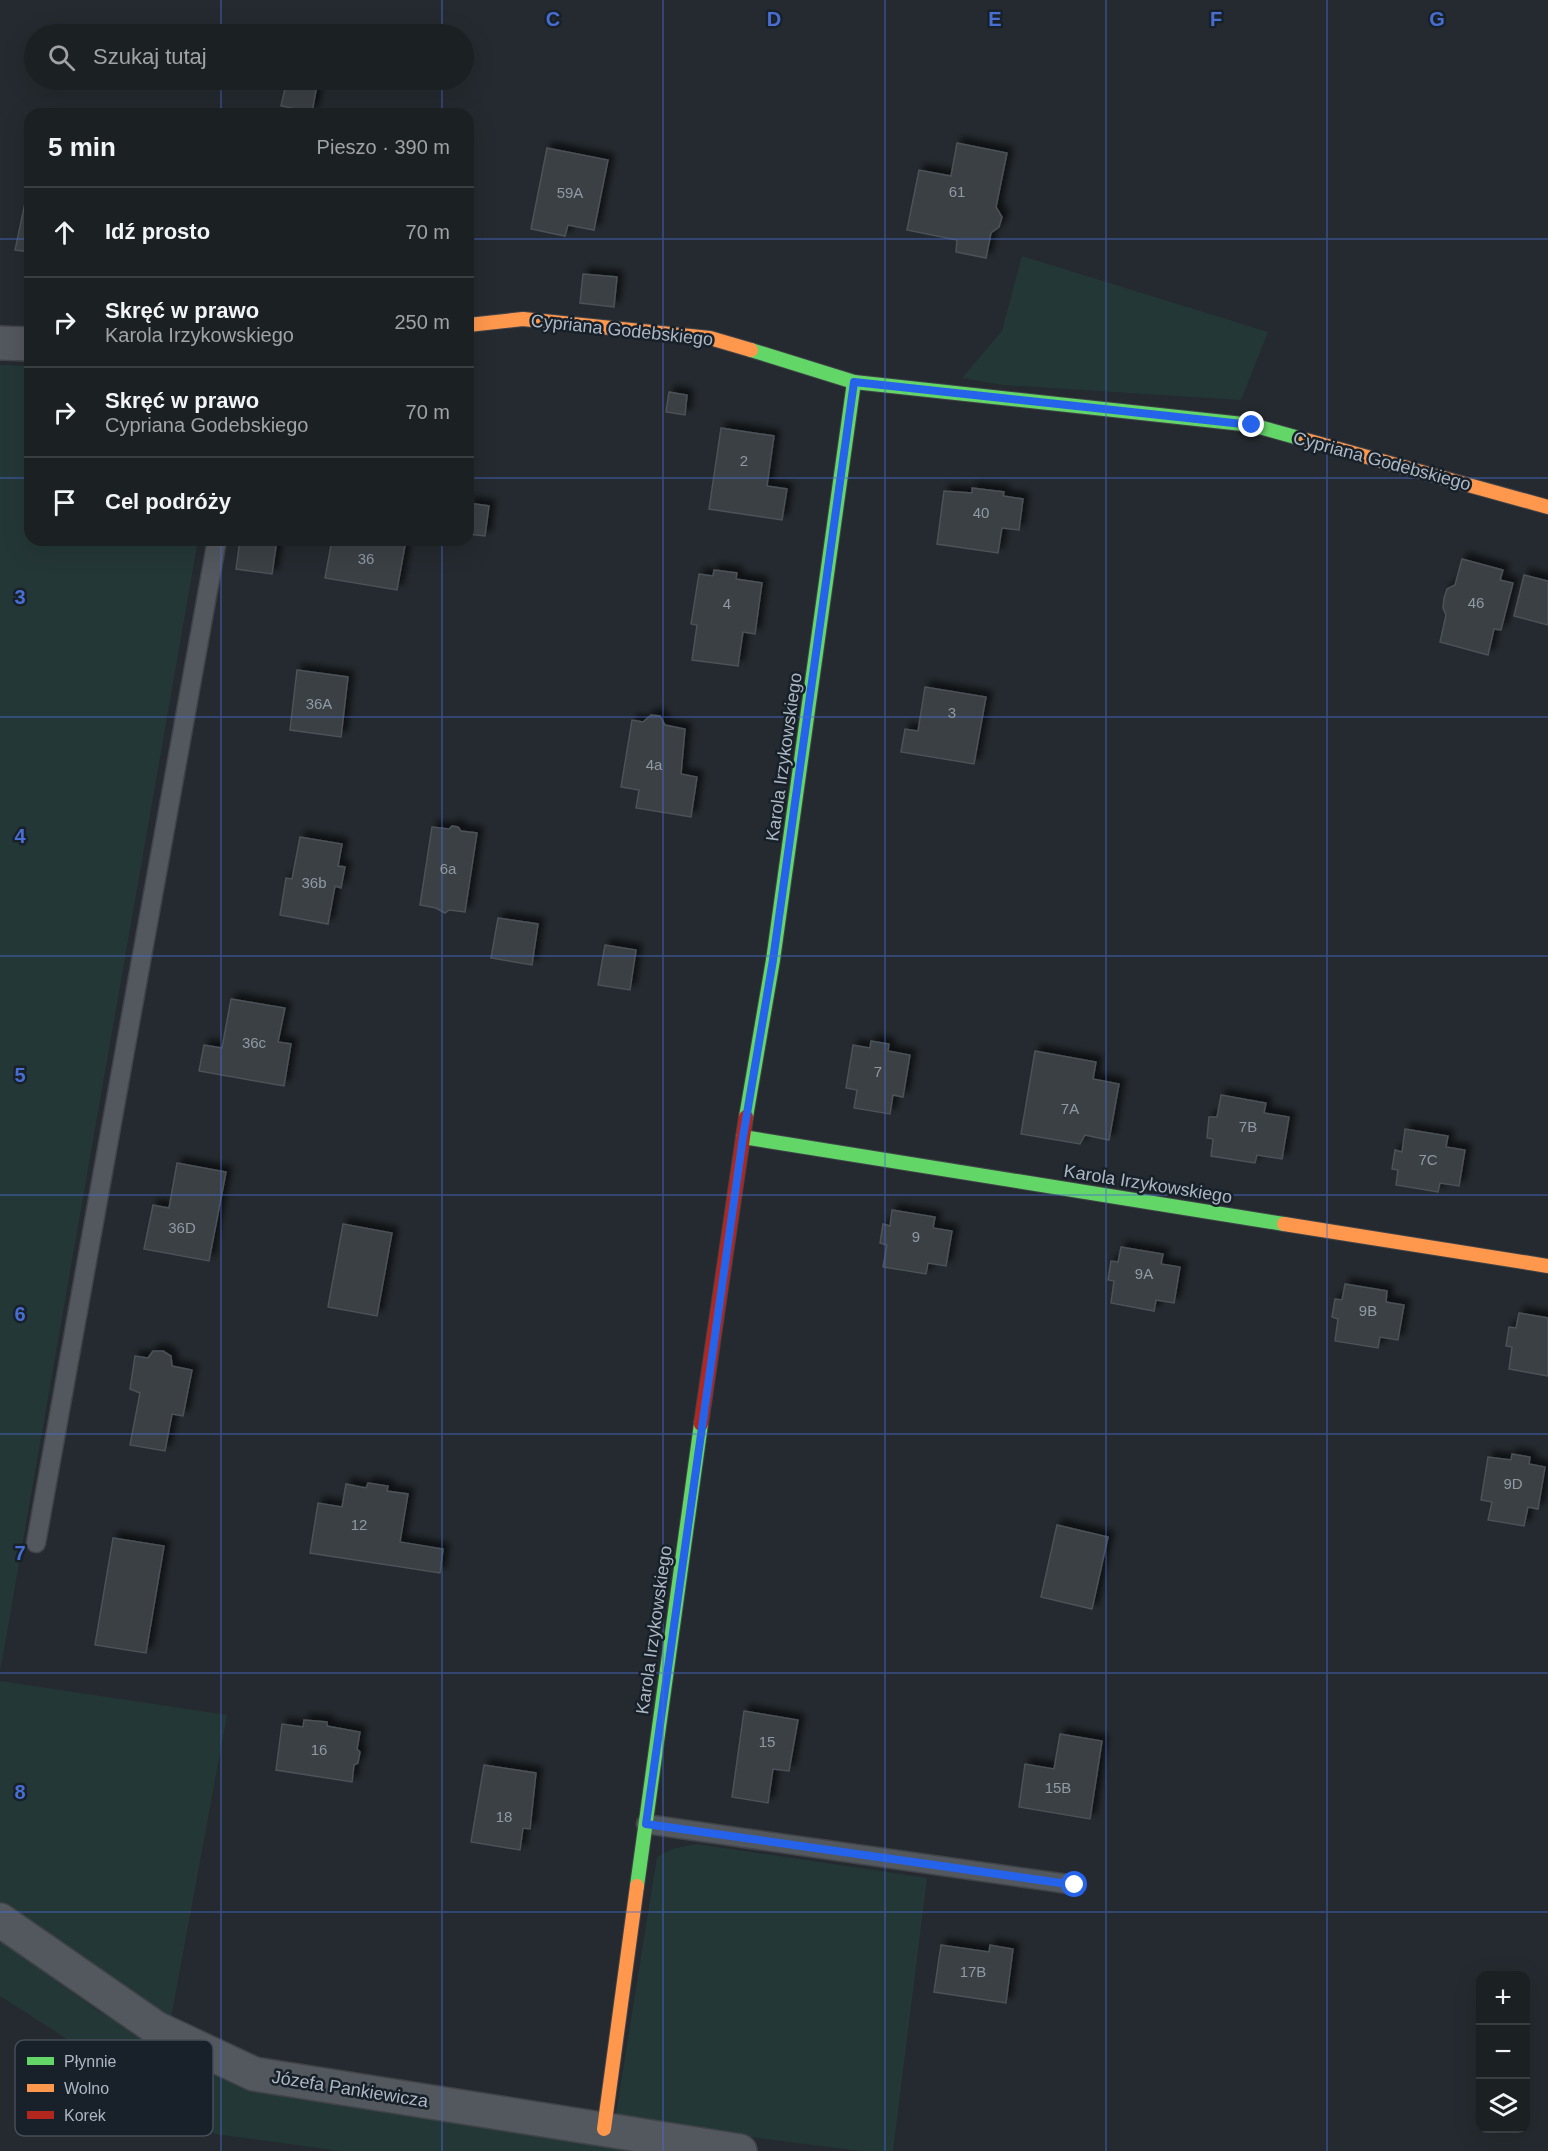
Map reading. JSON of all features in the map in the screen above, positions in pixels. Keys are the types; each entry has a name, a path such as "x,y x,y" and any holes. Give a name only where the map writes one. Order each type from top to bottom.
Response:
{"street":[{"name":"Cypriana Godebskiego","path":"474,324 524,319 710,338 854,382 1252,425 1548,507"},
{"path":"0,343 24,344"},
{"name":"Karola Irzykowskiego","path":"604,2129 743,1137 775,949 854,382"},
{"name":"Karola Irzykowskiego","path":"743,1137 1548,1266"},
{"name":"Józefa Pankiewicza","path":"0,1920 156,2028 182,2040"},
{"name":"Józefa Pankiewicza","path":"213,2055 254,2074 740,2151"}],"lane":[{"path":"36,1543 216,546"},
{"path":"646,1824 1075,1885"}],"shaded area":[{"path":"1022,256 1268,332 1241,400 1003,385 962,378 1002,331"},
{"path":"0,365 24,366 24,546 197,546 0,1672"},
{"path":"0,1681 227,1715 170,2023 0,1908"},
{"path":"697,1844 927,1878 893,2151 861,2151 615,2120 657,1857 672,1849"},
{"path":"0,1941 100,2012 152,2040 69,2040 0,1996"},
{"path":"213,2073 230,2082 655,2151 341,2151 213,2133"}],"building":[{"path":"285,90 316,90 313,108 281,106"},
{"path":"957,143 1007,153 996,207 1002,217 999,227 991,233 986,258 956,252 957,240 907,230 919,170 951,176"},
{"path":"547,148 608,160 594,230 568,225 565,236 531,229"},
{"path":"24,207 24,251 15,250"},
{"path":"583,274 617,277 614,307 580,303"},
{"path":"669,392 687,395 685,415 666,412"},
{"path":"721,428 774,436 767,486 787,489 782,520 709,509"},
{"path":"972,488 1004,492 1003,496 1023,499 1019,530 1002,528 998,553 937,544 944,491 972,493"},
{"path":"474,504 489,506 485,536 474,535"},
{"path":"239,546 276,546 272,574 236,569"},
{"path":"331,546 405,546 397,590 325,578"},
{"path":"1462,559 1503,570 1500,580 1513,583 1501,630 1494,629 1488,655 1440,642 1446,615 1443,608 1444,598 1447,589 1455,585"},
{"path":"714,570 737,573 736,579 762,583 755,634 743,632 738,666 692,660 697,625 691,624 699,574 713,576"},
{"path":"1524,575 1548,581 1548,625 1514,616"},
{"path":"297,670 348,677 341,737 290,730"},
{"path":"925,687 986,697 974,764 901,752 905,729 918,731"},
{"path":"651,715 660,716 665,725 685,729 681,774 697,777 691,817 636,808 639,790 621,787 632,720 643,722"},
{"path":"452,826 458,827 461,831 477,833 465,912 449,910 445,913 436,908 420,905 432,827 449,829"},
{"path":"300,837 342,844 338,866 345,867 341,888 335,886 328,924 280,915 286,878 292,879"},
{"path":"498,918 538,924 532,965 491,958"},
{"path":"605,945 636,950 630,990 598,985"},
{"path":"231,999 285,1008 278,1042 291,1044 284,1086 199,1071 204,1045 222,1048"},
{"path":"871,1041 889,1044 888,1051 910,1055 903,1097 893,1095 890,1114 854,1108 857,1090 846,1088 853,1045 870,1048"},
{"path":"1035,1051 1096,1062 1093,1079 1119,1084 1109,1140 1085,1135 1080,1144 1021,1134"},
{"path":"1221,1095 1266,1103 1264,1113 1289,1117 1282,1159 1257,1155 1255,1163 1211,1156 1213,1139 1207,1138 1209,1117 1217,1117"},
{"path":"1405,1129 1448,1136 1446,1147 1465,1150 1459,1186 1440,1183 1438,1192 1396,1185 1398,1170 1392,1169 1395,1150 1402,1152"},
{"path":"177,1163 226,1172 209,1261 144,1249 153,1205 169,1208"},
{"path":"892,1210 935,1217 933,1228 952,1231 946,1266 928,1263 926,1274 883,1267 887,1245 880,1243 883,1224 890,1226"},
{"path":"343,1224 392,1233 377,1316 328,1307"},
{"path":"1121,1247 1163,1254 1161,1264 1180,1267 1174,1303 1156,1300 1154,1311 1111,1303 1114,1281 1108,1280 1111,1261 1118,1262"},
{"path":"1345,1284 1387,1291 1386,1302 1404,1305 1398,1340 1380,1337 1378,1348 1335,1341 1338,1319 1332,1317 1335,1299 1342,1300"},
{"path":"1519,1313 1548,1318 1548,1376 1509,1369 1512,1347 1506,1346 1509,1327 1516,1328"},
{"path":"153,1351 163,1351 171,1356 172,1366 192,1370 183,1416 172,1414 165,1451 130,1445 140,1393 130,1389 135,1356 148,1358"},
{"path":"1512,1454 1530,1457 1529,1464 1545,1467 1538,1509 1528,1507 1524,1526 1488,1520 1492,1502 1481,1500 1488,1457 1511,1460"},
{"path":"368,1483 388,1486 387,1491 408,1494 400,1542 443,1549 440,1573 310,1553 318,1503 342,1507 346,1484 366,1488"},
{"path":"1057,1525 1108,1537 1092,1609 1041,1597"},
{"path":"113,1538 164,1546 146,1653 95,1645"},
{"path":"744,1711 798,1720 789,1771 773,1769 768,1803 732,1797"},
{"path":"304,1720 327,1722 327,1726 360,1732 357,1749 360,1752 358,1763 354,1765 352,1782 276,1770 282,1724 303,1727"},
{"path":"1060,1734 1102,1741 1090,1819 1019,1807 1025,1764 1054,1769"},
{"path":"484,1765 536,1773 530,1829 523,1828 520,1850 471,1842"},
{"path":"941,1945 989,1952 990,1945 1013,1949 1006,2003 934,1992"}],"traffic: fast":[{"path":"751,350 854,382 1252,425 1306,440"},
{"path":"746,1117 773,960 854,382"},
{"path":"743,1137 1284,1224"},
{"path":"637,1886 701,1424"}],"traffic: slow":[{"path":"474,324 523,319 710,338 751,350"},
{"path":"1306,440 1548,507"},
{"path":"1284,1224 1548,1266"},
{"path":"604,2129 637,1886"}],"traffic: jam":[{"path":"701,1424 746,1117"}],"route":[{"path":"1075,1885 646,1824 743,1137 773,960 854,382 1252,425"}]}
